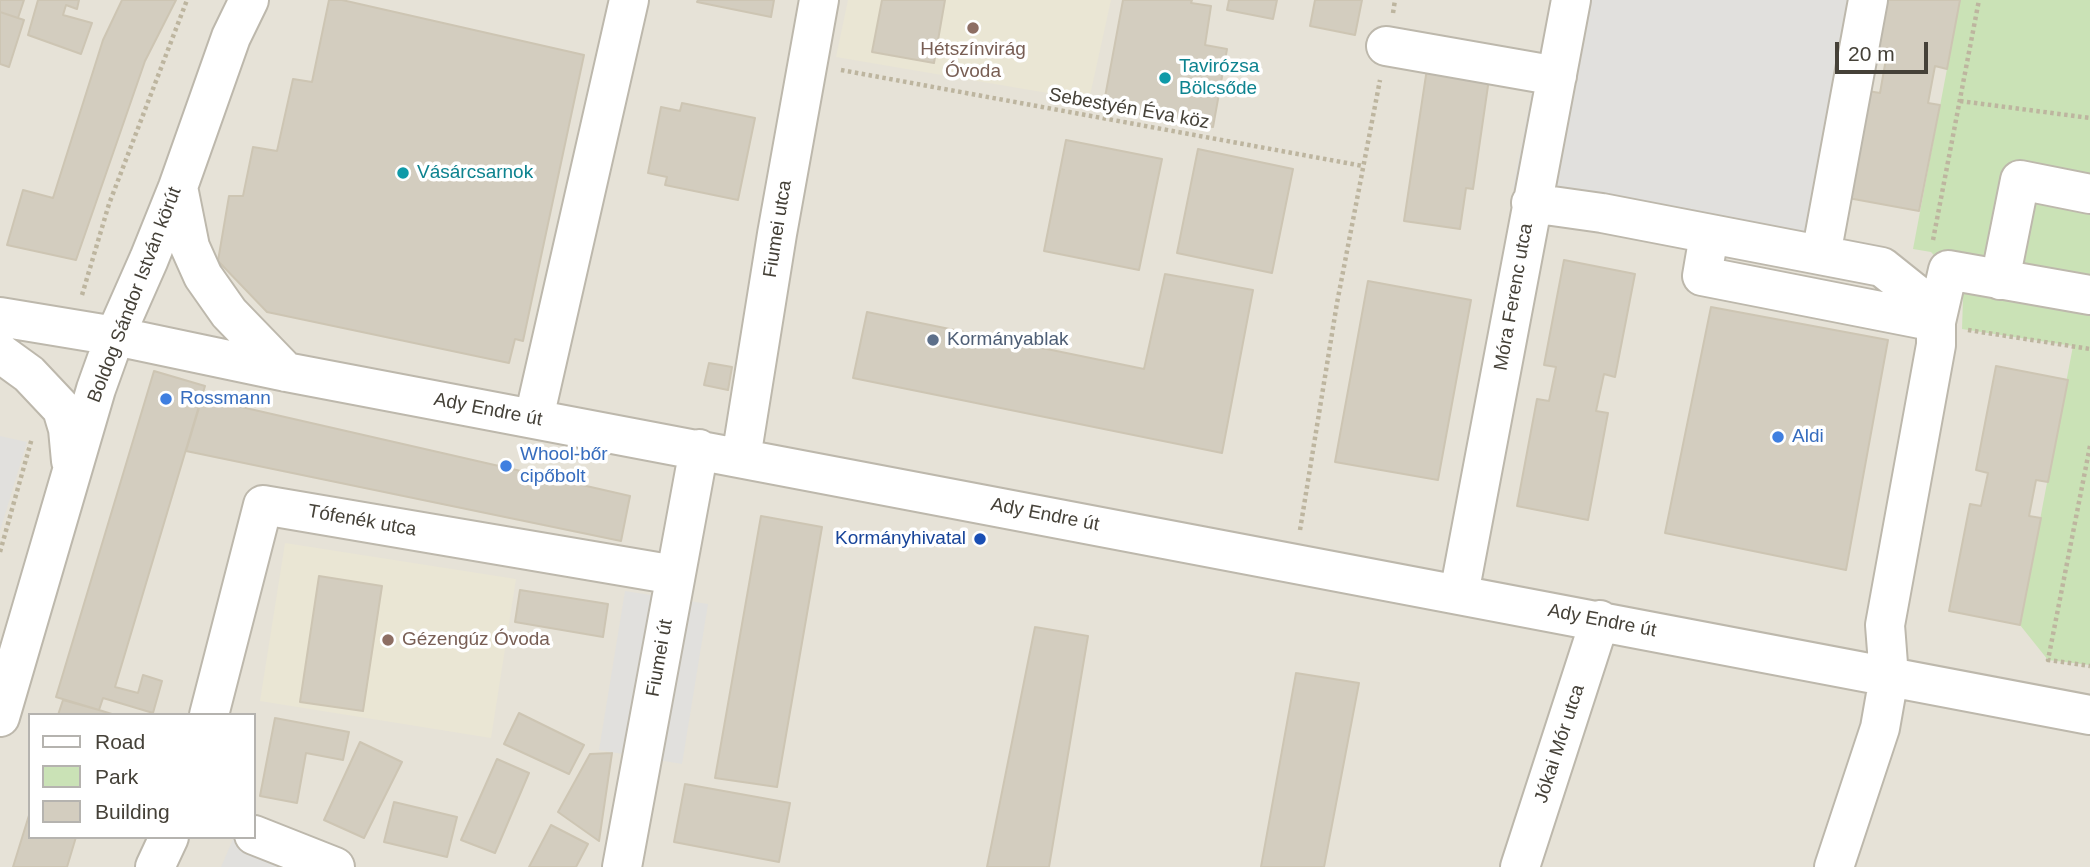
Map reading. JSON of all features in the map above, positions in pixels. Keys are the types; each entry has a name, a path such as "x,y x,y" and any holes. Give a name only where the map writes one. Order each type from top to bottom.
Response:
{"street":[{"name":"Boldog Sándor István körút","path":"0,717 96,389 177,187 231,37 249,0"},
{"path":"534,418 629,0"},
{"name":"Fiumei utca","path":"741,458 819,0"},
{"name":"Móra Ferenc utca","path":"1459,594 1571,0"},
{"path":"1821,255 1868,0"},
{"path":"1386,46 1557,76"},
{"path":"2000,279 2020,180 2090,194"},
{"path":"177,187 190,247 203,276 229,313 286,372"},
{"path":"1531,203 1882,267 1929,311 1936,345 1885,625 1889,677 1880,728 1834,867"},
{"path":"1709,235 1702,276 1929,311"},
{"path":"1929,311 1948,270 2090,295"},
{"name":"Ady Endre út","path":"0,317 115,336 286,372 2090,715"},
{"path":"0,353 29,374 62,409 68,429 72,477"},
{"name":"Fiumei út","path":"622,867 699,449"},
{"name":"Tófenék utca","path":"210,713 263,505 675,575"},
{"name":"Jókai Mór utca","path":"1520,867 1600,620"},
{"path":"256,836 335,867"},
{"path":"155,867 168,839"}],"path":[{"path":"72,330 109,204 187,0"},
{"path":"1294,563 1337,303 1395,0"},
{"path":"1979,0 1960,102 1929,311 2090,349"},
{"name":"Sebestyén Éva köz","path":"806,64 1363,166"},
{"path":"1960,102 2090,118"},
{"path":"2090,446 2048,660 2090,666"}],"shaded area":[{"path":"0,0 2090,0 2090,867 0,867"},
{"name":"Hétszínvirág Óvoda","path":"848,0 1111,0 1089,100 836,57"},
{"path":"1550,0 1864,0 1815,248 1513,189"},
{"path":"0,436 27,442 0,531"},
{"name":"Gézengúz Óvoda","path":"285,543 516,579 491,738 260,701"},
{"path":"625,591 708,604 682,764 599,750"},
{"path":"256,838 350,867 221,867 233,839"}],"green space":[{"path":"1960,0 2090,0 2090,665 2048,660 2020,625 2073,346 1962,329 1963,299 1948,270 1931,252 1913,249"}],"building":[{"path":"0,0 24,0 18,18 0,12"},
{"path":"38,0 79,0 77,9 66,5 63,15 92,23 81,54 28,35"},
{"path":"122,0 176,0 145,61 76,260 7,245 23,190 53,198 103,40"},
{"name":"Vásárcsarnok","path":"329,0 342,0 584,55 523,341 515,339 509,363 267,312 218,261 229,196 243,196 253,147 277,151 293,79 312,82"},
{"path":"774,0 771,17 697,2"},
{"path":"882,0 945,0 934,63 872,52"},
{"name":"Tavirózsa Bölcsőde","path":"1123,0 1192,0 1191,3 1211,6 1205,45 1227,49 1213,127 1103,108"},
{"name":"Tavirózsa Bölcsőde","path":"1229,0 1277,0 1273,19 1227,10"},
{"path":"1315,0 1362,0 1355,35 1310,26"},
{"path":"1886,0 1960,0 1947,69 1935,66 1928,103 1940,105 1919,211 1848,198 1868,91 1880,93 1886,59 1875,57"},
{"path":"0,12 24,20 9,67 0,64"},
{"path":"1428,62 1490,72 1473,189 1466,188 1460,229 1404,221"},
{"path":"682,103 755,118 738,200 665,185 667,177 648,173 661,107 680,111"},
{"path":"1066,140 1162,159 1139,270 1044,251"},
{"path":"1198,149 1293,169 1272,273 1177,253"},
{"path":"1564,260 1635,274 1615,377 1604,374 1596,411 1608,413 1588,520 1517,506 1537,399 1549,401 1556,367 1544,365"},
{"name":"Kormányablak","path":"1165,274 1253,290 1222,453 853,378 867,312 1144,369"},
{"path":"1368,281 1471,300 1438,480 1335,462"},
{"name":"Aldi","path":"1711,307 1888,340 1846,570 1665,533"},
{"path":"709,363 732,367 728,390 704,385"},
{"path":"1996,366 2068,380 2048,482 2036,480 2029,516 2041,518 2020,625 1949,611 1970,504 1981,506 1988,473 1976,470"},
{"path":"154,371 205,386 115,687 138,693 143,675 162,681 153,713 103,698 99,710 56,697"},
{"path":"202,398 630,496 621,541 186,451"},
{"path":"761,516 822,527 777,787 715,778"},
{"path":"319,576 382,586 363,711 300,702"},
{"path":"520,590 608,604 603,637 515,622"},
{"path":"1035,627 1088,636 1049,867 987,867"},
{"path":"1296,673 1359,683 1324,867 1261,867"},
{"path":"63,700 109,713 59,713"},
{"path":"519,713 584,745 569,774 504,744"},
{"path":"275,718 349,732 343,760 306,753 297,803 260,796"},
{"path":"360,742 402,762 364,838 324,820"},
{"path":"612,753 599,841 558,812 590,754"},
{"path":"497,759 529,773 495,853 461,840"},
{"path":"685,784 790,803 779,862 674,842"},
{"path":"394,802 457,817 447,857 384,842"},
{"path":"28,818 28,839 75,839 67,867 13,867"},
{"path":"551,825 588,844 576,867 529,867"}],"place":[{"name":"Hétszínvirág Óvoda","path":"973,28"},
{"name":"Tavirózsa Bölcsőde","path":"1165,78"},
{"name":"Vásárcsarnok","path":"403,173"},
{"name":"Kormányablak","path":"933,340"},
{"name":"Rossmann","path":"166,399"},
{"name":"Aldi","path":"1778,437"},
{"name":"Whool-bőr cipőbolt","path":"506,466"},
{"name":"Kormányhivatal","path":"980,539"},
{"name":"Gézengúz Óvoda","path":"388,640"}]}
